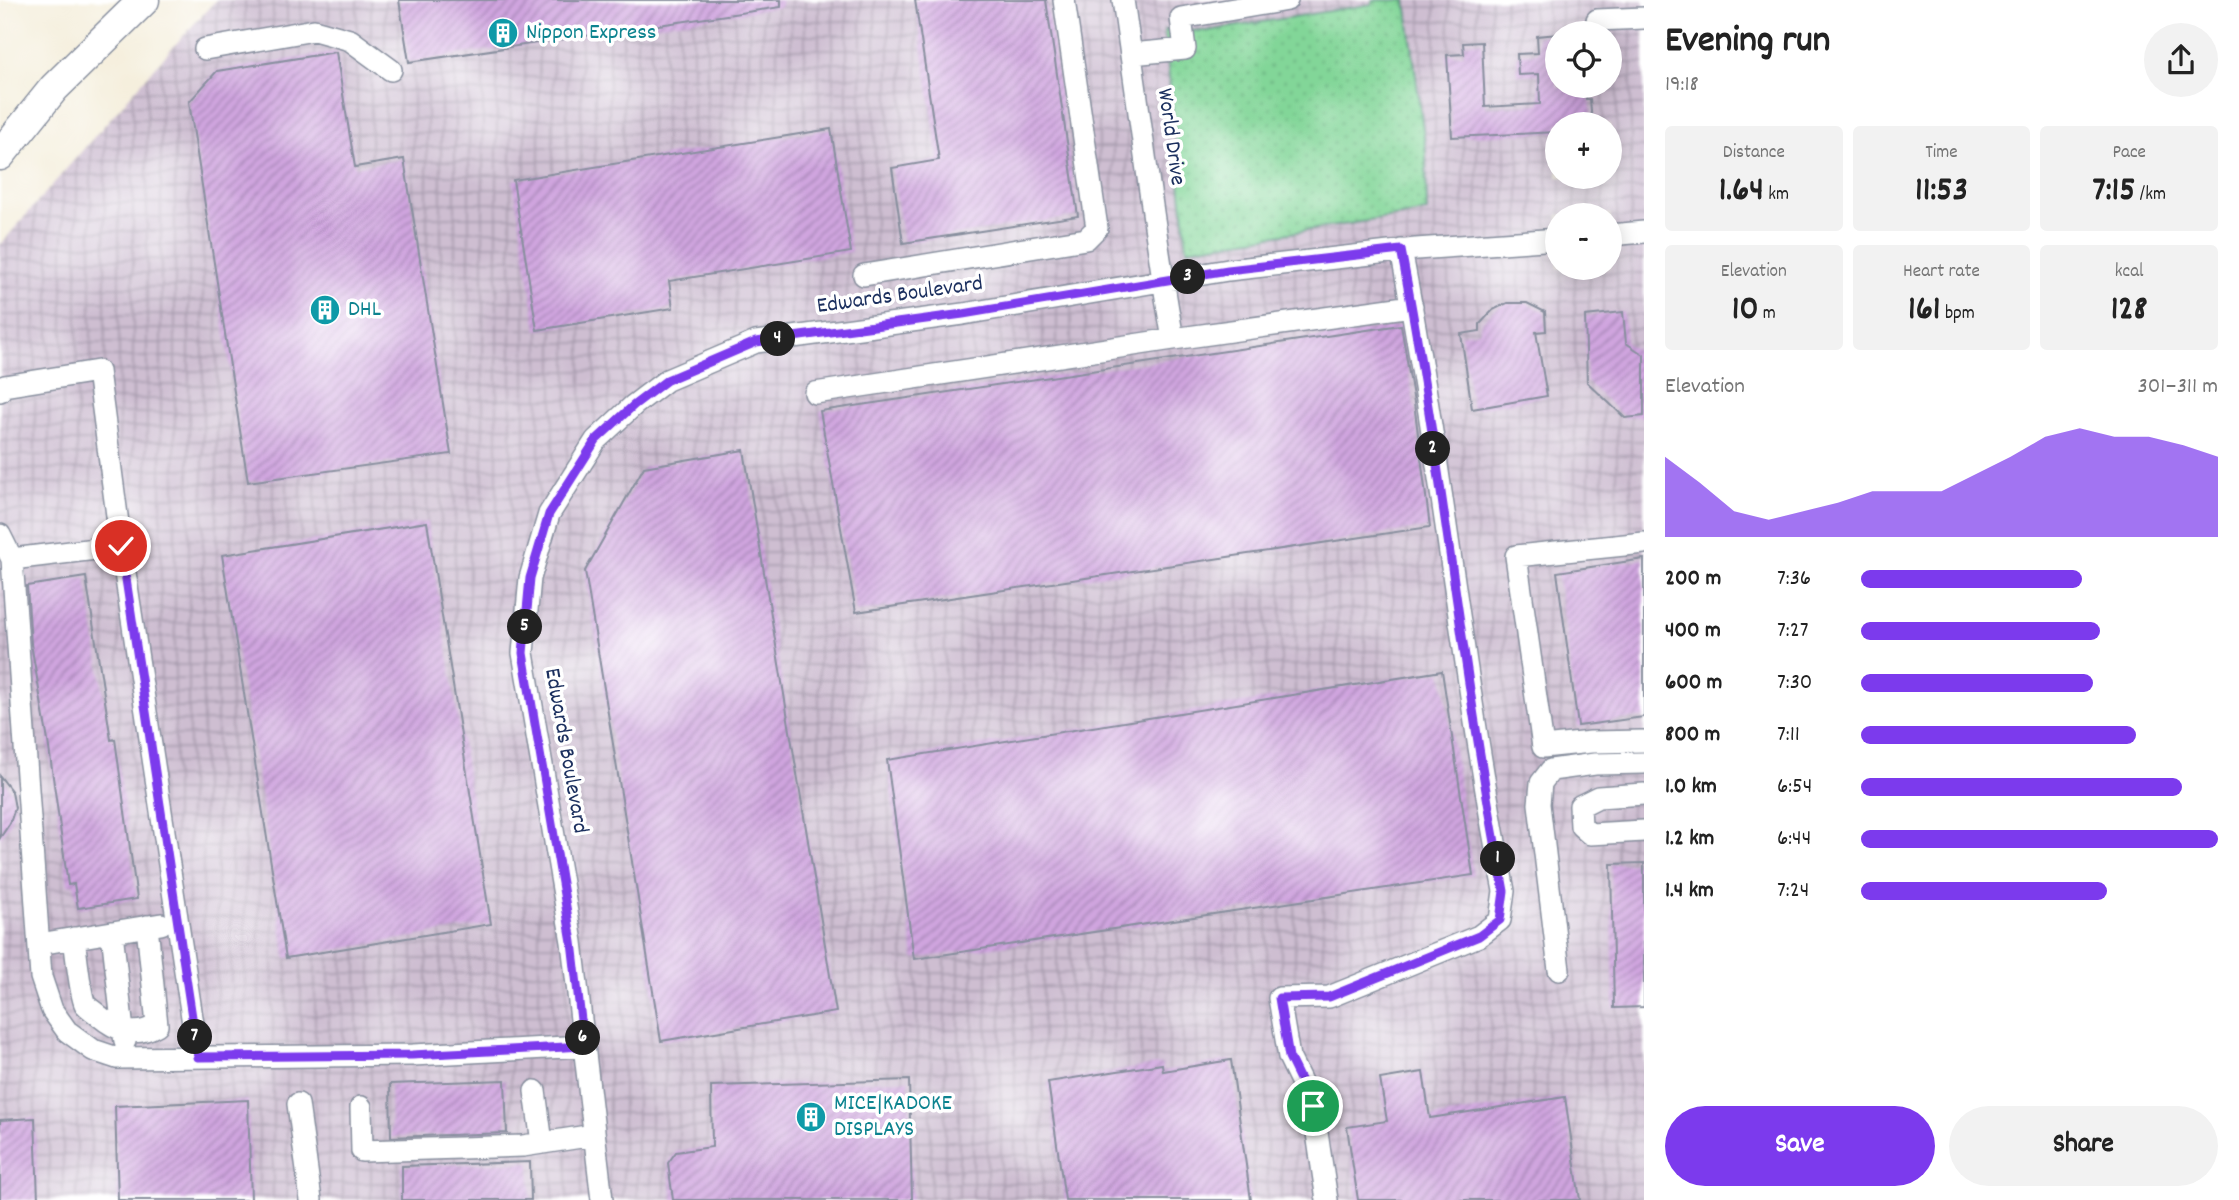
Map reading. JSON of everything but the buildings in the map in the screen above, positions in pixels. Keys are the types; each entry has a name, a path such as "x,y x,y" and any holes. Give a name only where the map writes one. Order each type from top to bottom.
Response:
{"highway":[{"path":"0,155 54,88 144,0"}],"street":[{"path":"864,275 1086,239 1097,228 1064,0"},
{"name":"World Drive","path":"1123,0 1162,281 1173,339"},
{"path":"1131,54 1185,49 1181,18 1287,0"},
{"path":"1597,20 1644,18"},
{"path":"205,49 314,30 350,40 391,70"},
{"path":"1622,234 1644,232"},
{"name":"Edwards Boulevard","path":"602,1200 572,942 523,653 530,578 549,514 596,440 634,405 667,380 756,342 963,314 1228,270 1401,250 1545,240"},
{"path":"1327,1200 1313,1106 1289,1057 1279,998 1329,997 1479,936 1500,920 1504,891 1401,250"},
{"path":"815,393 1412,306"},
{"path":"0,391 4,386 97,371 198,1057"},
{"path":"0,535 12,559 41,977 46,995 61,1024 73,1036 93,1050 117,1058 412,1055 584,1046"},
{"path":"1644,543 1516,556 1543,747 1591,742 1644,741"},
{"path":"12,559 121,546"},
{"path":"1559,970 1539,804 1541,783 1551,770 1595,764 1644,763"},
{"path":"1644,794 1598,797 1580,806 1581,825 1590,834 1644,831"},
{"path":"39,944 177,921"},
{"path":"74,938 85,1003 108,1023 123,1031 148,1031 158,1025 147,926"},
{"path":"112,932 127,1058"},
{"path":"535,1090 542,1143"},
{"path":"298,1104 311,1200"},
{"path":"361,1107 362,1151 523,1146 594,1135"}],"shaded area":[{"path":"216,0 1644,0 1644,1200 0,1200 0,245"}],"green space":[{"path":"1372,0 1406,0 1426,151 1427,212 1187,249 1164,30 1207,31 1372,4"}],"place":[{"name":"Nippon Express","path":"503,33"},
{"name":"DHL","path":"325,310"},
{"name":"MICE|KADOKE DISPLAYS","path":"811,1117"}],"route":[{"path":"121,546 198,1057 412,1055 584,1046 572,942 523,653 530,578 549,514 596,440 634,405 667,380 756,342 963,314 1228,270 1401,250 1504,891 1500,920 1479,936 1329,997 1279,998 1289,1057 1313,1106"}]}
